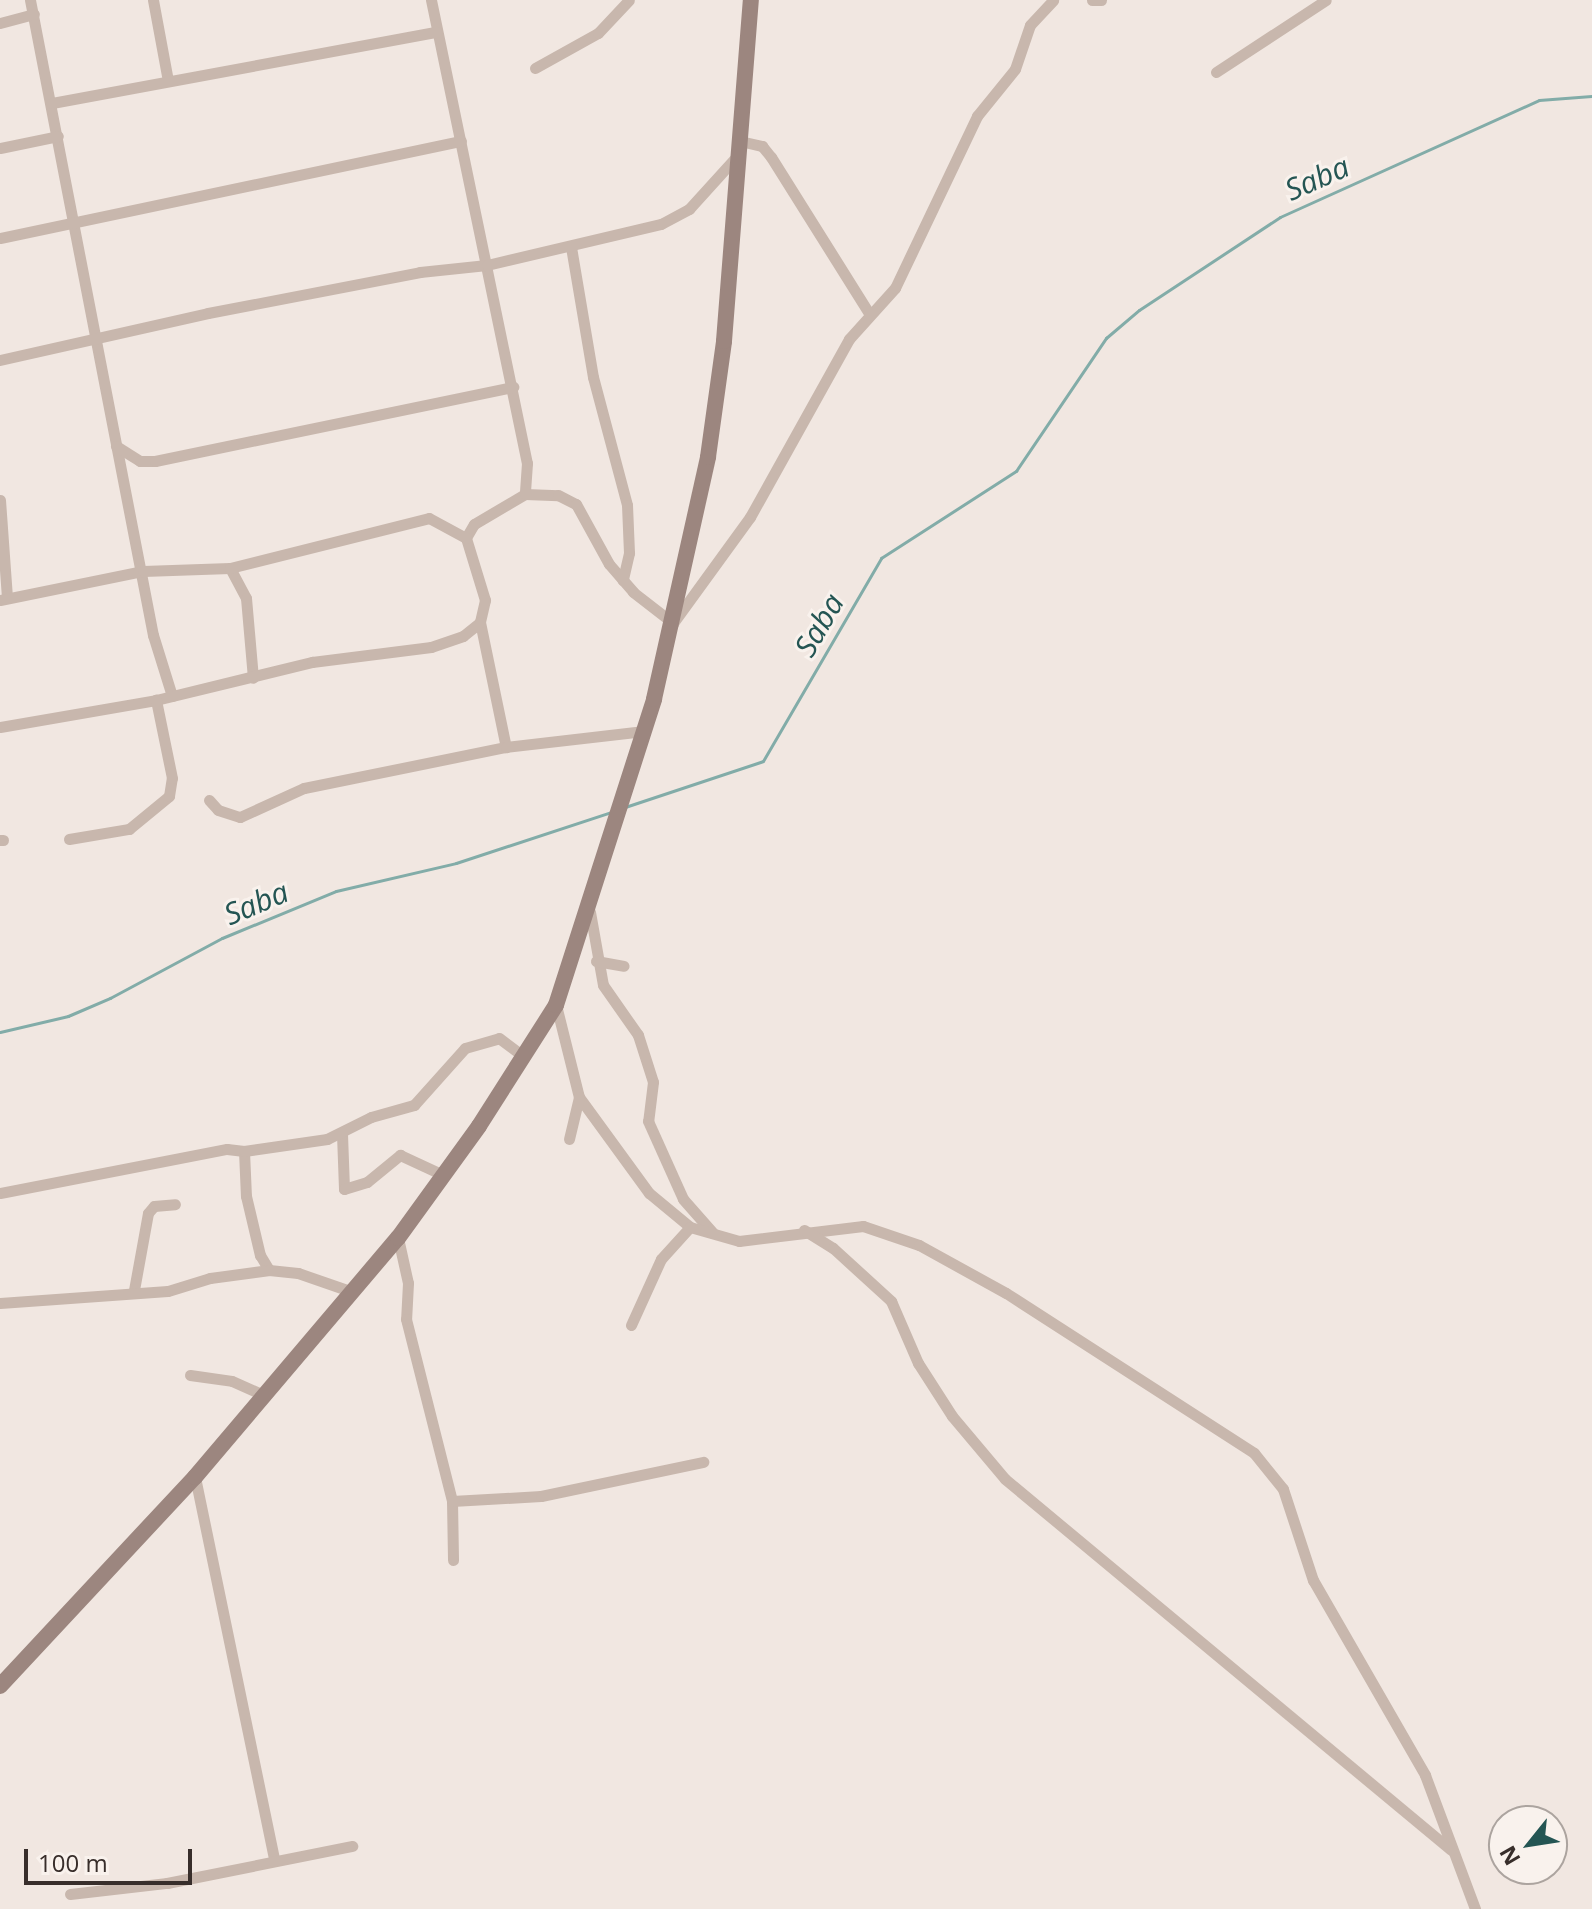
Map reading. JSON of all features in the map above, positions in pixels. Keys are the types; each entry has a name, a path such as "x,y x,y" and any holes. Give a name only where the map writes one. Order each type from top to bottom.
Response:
{"street":[{"path":"30,0 153,635 172,696"},
{"path":"153,0 168,81"},
{"path":"431,0 513,387 527,463 525,494"},
{"path":"535,68 598,33 629,0"},
{"path":"0,1686 195,1477 398,1238 524,1057 556,1005 590,912 673,623 717,395 751,0"},
{"path":"673,623 750,517 849,339 895,288 977,116 1012,73 1030,25 1053,0"},
{"path":"1092,0 1101,0"},
{"path":"1216,72 1326,0"},
{"path":"0,23 34,14"},
{"path":"52,103 436,32"},
{"path":"0,148 58,136"},
{"path":"0,238 461,141"},
{"path":"739,147 762,146 771,157 870,315"},
{"path":"0,360 96,337 420,272 487,265 571,247 676,217 718,181 739,147"},
{"path":"571,247 593,377 627,505 629,553 623,580"},
{"path":"115,446 140,461 155,461 513,387"},
{"path":"466,538 474,524 525,494 558,495 576,504 602,554 623,580 673,623"},
{"path":"0,500 3,599 143,571 230,568 429,518 466,538 485,600 480,622 506,747"},
{"path":"230,568 246,598 253,678"},
{"path":"0,727 156,700 312,662 431,647 463,636 480,622"},
{"path":"69,839 129,829 169,796 172,778 156,700"},
{"path":"209,800 218,810 240,817 304,788 506,747 644,731"},
{"path":"590,912 596,961 606,991 641,1041 653,1085 647,1118 663,1161 683,1199 716,1237"},
{"path":"596,961 624,966"},
{"path":"556,1005 579,1097 649,1193 690,1227 716,1237 777,1238 804,1230 863,1226 930,1250 1254,1453 1283,1489 1313,1580 1425,1775 1475,1909"},
{"path":"0,1193 227,1149 244,1151 342,1134 371,1117 414,1105 465,1048 499,1038 524,1057"},
{"path":"569,1139 579,1097"},
{"path":"342,1134 344,1189 367,1182 400,1155 443,1175"},
{"path":"244,1151 246,1196 260,1255 269,1270"},
{"path":"134,1290 150,1209 175,1204"},
{"path":"631,1325 661,1259 690,1227"},
{"path":"804,1230 833,1248 891,1301 918,1363 952,1416 1005,1479 1451,1851"},
{"path":"398,1238 408,1283 406,1319 452,1501 453,1560"},
{"path":"0,1303 134,1290 168,1291 210,1278 269,1270 298,1273 353,1292"},
{"path":"190,1375 232,1381 266,1396"},
{"path":"452,1501 541,1496 703,1462"},
{"path":"195,1477 274,1859"},
{"path":"70,1894 167,1883 274,1859 352,1846"}],"waterway":[{"name":"Saba","path":"625,807 763,761 881,558 1016,471 1106,338 1139,310 1280,217 1539,100 1592,96"},
{"name":"Saba","path":"0,1032 68,1016 110,998 222,938 336,891 456,863 611,812"}]}
